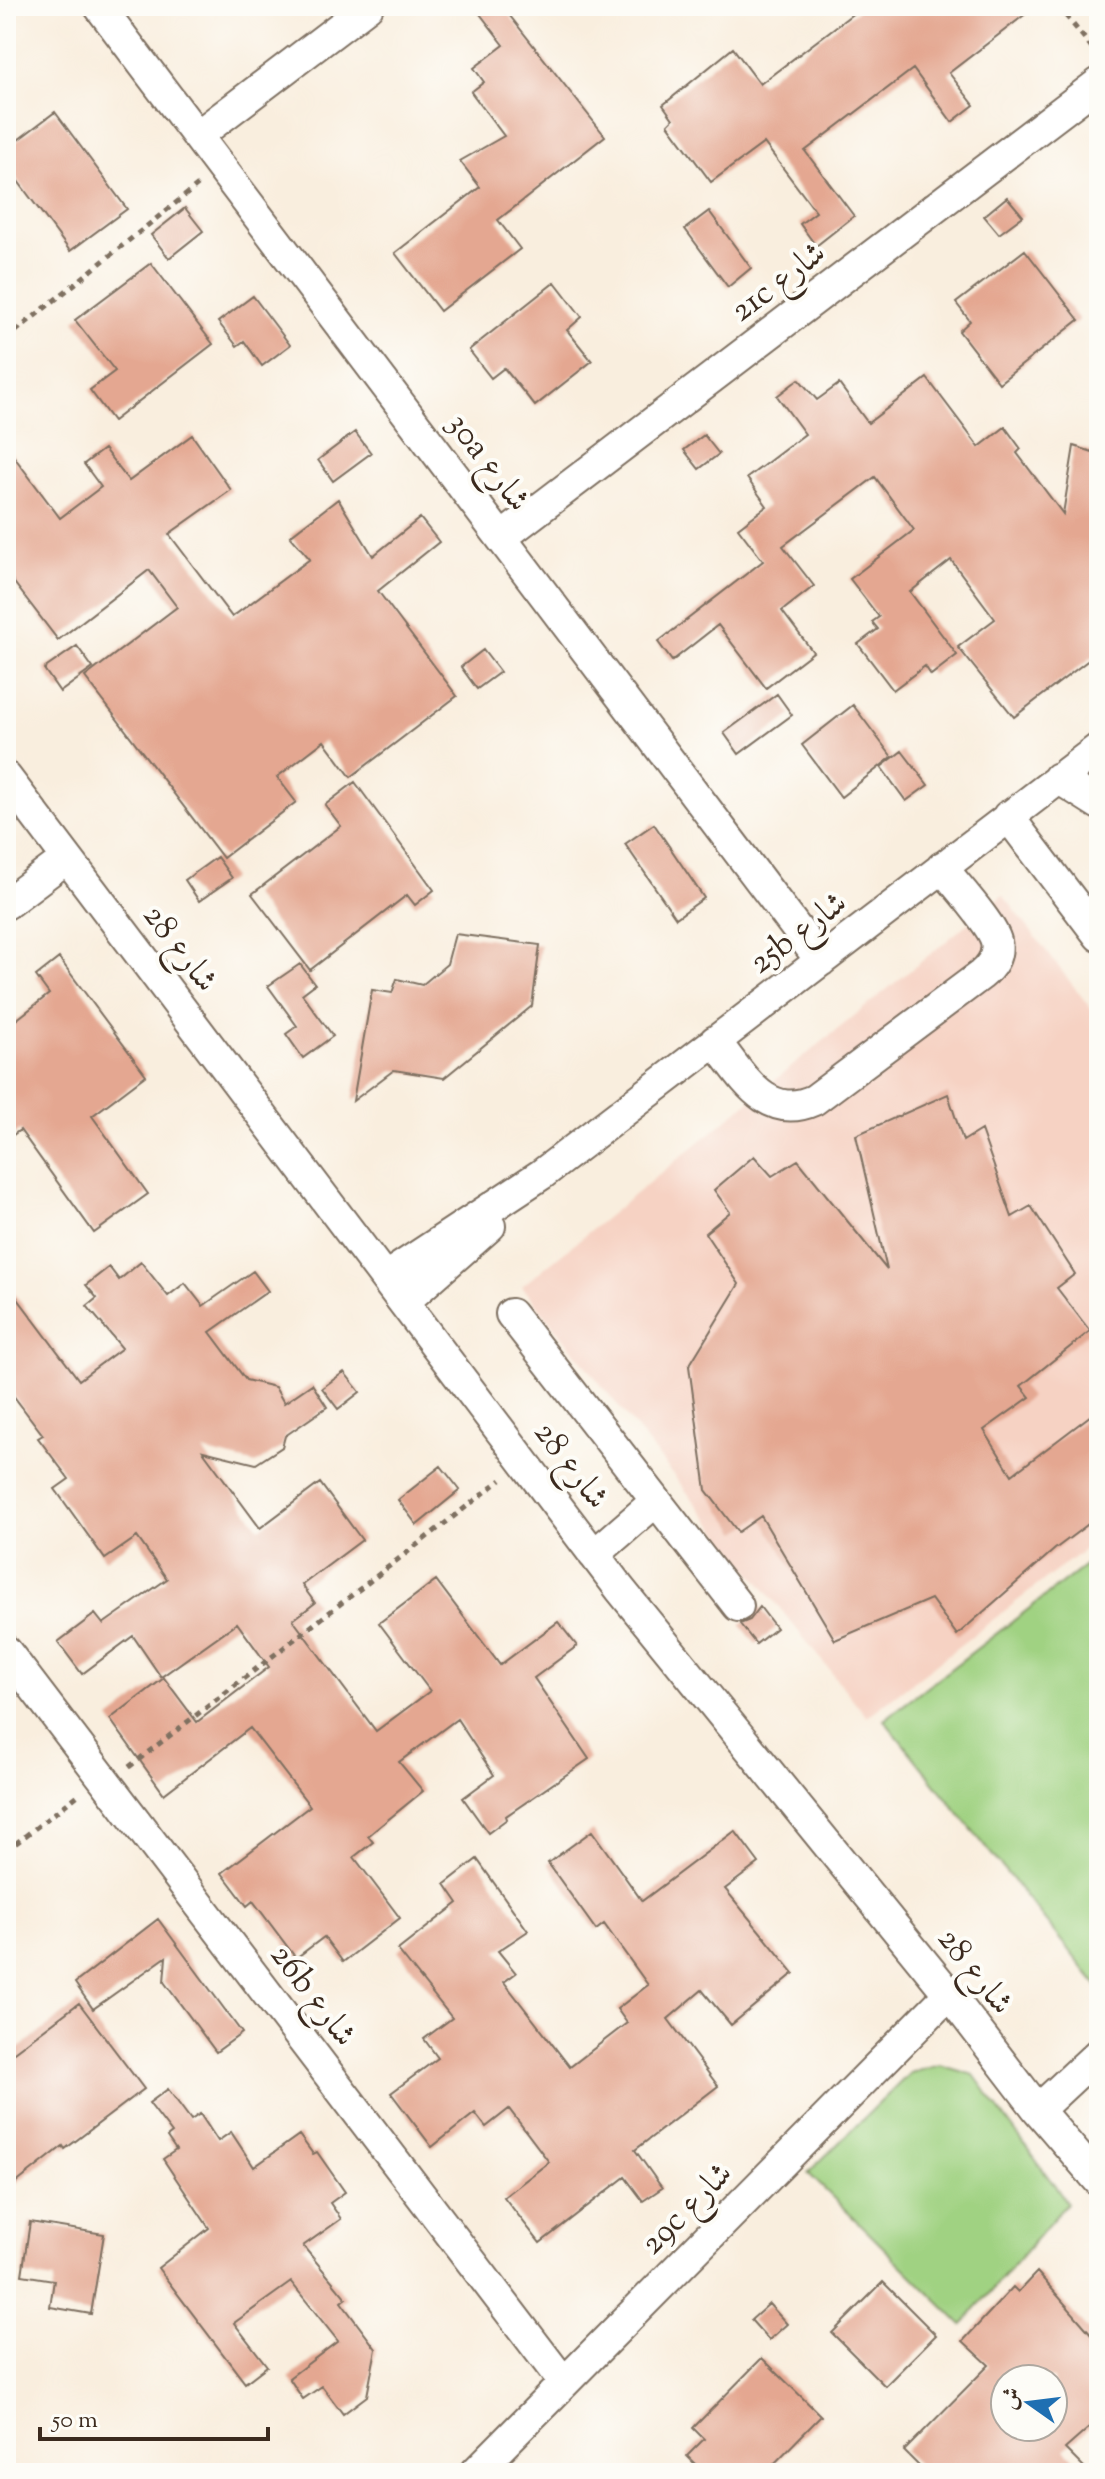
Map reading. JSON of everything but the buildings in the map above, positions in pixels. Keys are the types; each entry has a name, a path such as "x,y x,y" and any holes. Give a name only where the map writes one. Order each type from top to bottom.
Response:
{"street":[{"name":"30a شارع","path":"99,6 821,961"},
{"path":"197,136 368,6"},
{"name":"21c شارع","path":"501,538 1099,83"},
{"name":"25b شارع","path":"386,1277 542,1174 1099,748"},
{"name":"شارع 28","path":"6,777 594,1555 949,1994 1038,2110 1099,2181"},
{"path":"1058,778 1099,804"},
{"path":"1008,816 1099,936"},
{"path":"6,904 67,858"},
{"path":"715,1041 760,1096 777,1105 796,1106 814,1100 981,975 992,964 996,942 989,928 942,867"},
{"name":"25b شارع","path":"405,1301 509,1209 542,1174"},
{"path":"511,1314 738,1606"},
{"path":"594,1555 656,1501"},
{"name":"26b شارع","path":"6,1651 564,2383"},
{"name":"29c شارع","path":"475,2473 949,1994"},
{"path":"1038,2110 1099,2053"}],"path":[{"path":"1058,6 1099,56"},
{"path":"6,339 221,167"},
{"path":"6,1851 104,1781 524,1462"}],"shaded area":[{"path":"1003,895 1099,1019 1099,1538 867,1717 522,1286"}],"green space":[{"path":"1099,1555 1099,1988 884,1720"},
{"path":"940,2065 974,2075 1067,2203 962,2325 808,2173 910,2073"}]}
